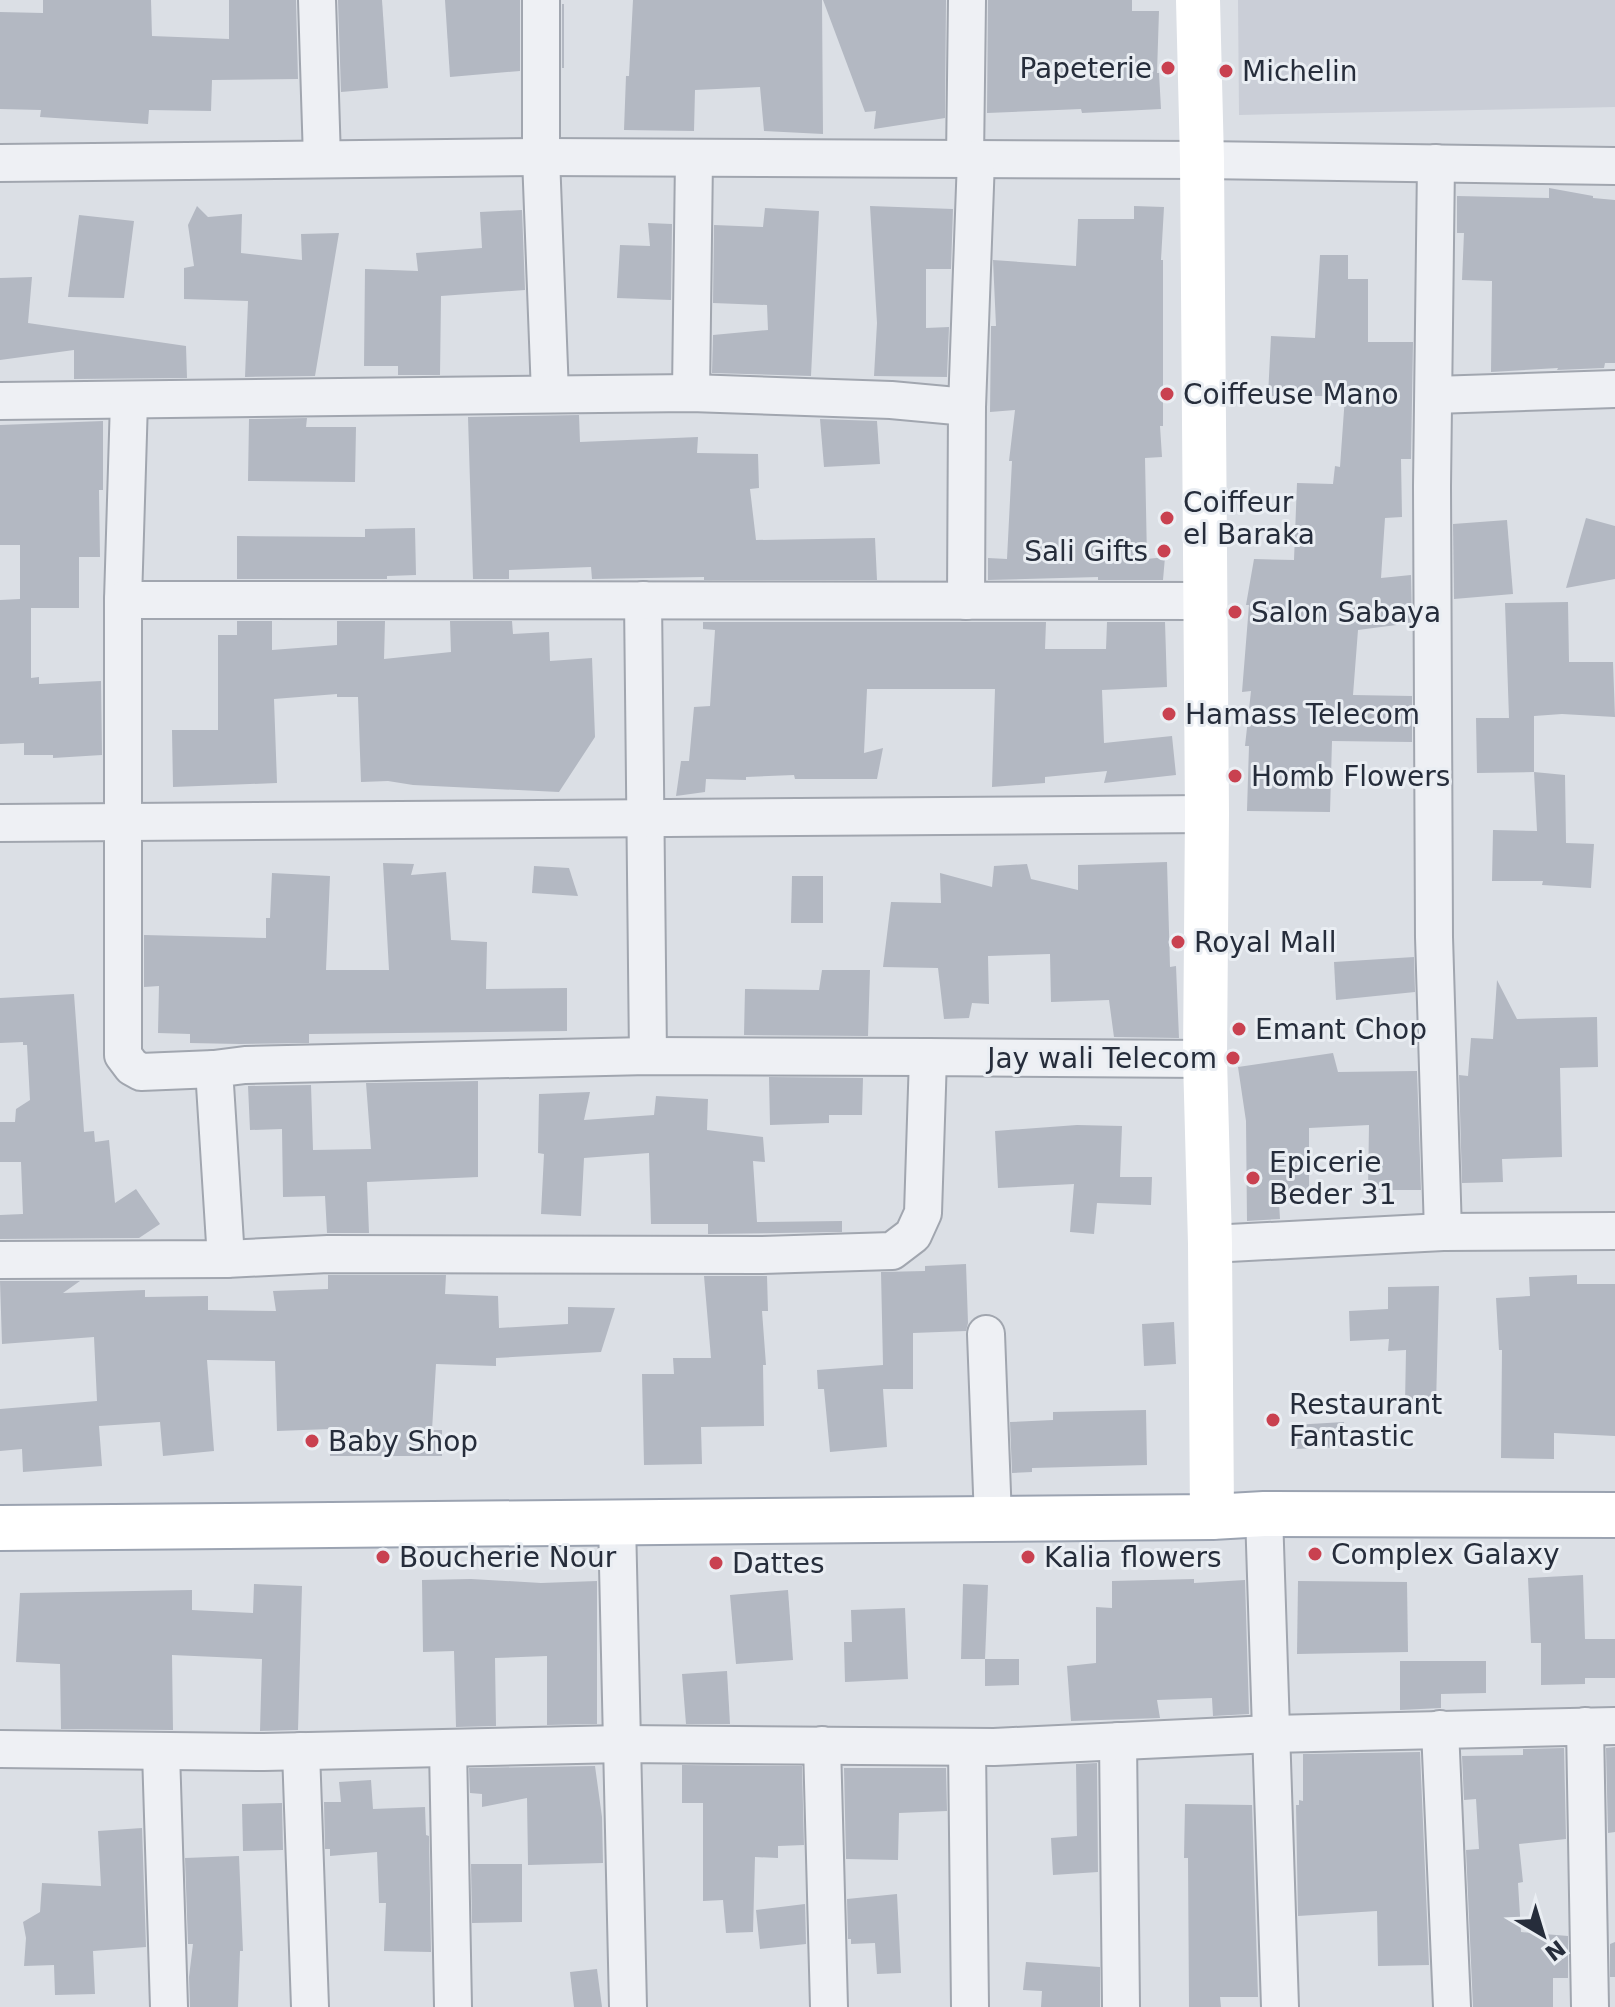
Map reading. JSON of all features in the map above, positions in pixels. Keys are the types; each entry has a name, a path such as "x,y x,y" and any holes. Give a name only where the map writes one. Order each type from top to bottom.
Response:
{"main road":[{"path":"1198,0 1206,601 1205,1059 1212,1517"},
{"path":"0,1528 1212,1517 1264,1514 1615,1515"}],"street":[{"path":"317,0 322,159"},
{"path":"541,0 541,157 550,394"},
{"path":"966,601 971,160 967,0"},
{"path":"0,163 541,157 1202,160 1615,166"},
{"path":"691,393 694,158"},
{"path":"1436,163 1432,501 1434,937 1443,1232"},
{"path":"1434,395 1615,389"},
{"path":"0,401 691,393 891,400 967,407"},
{"path":"129,401 123,600 123,1055 132,1067 141,1072 245,1065 648,1056 1205,1059"},
{"path":"123,600 1206,601"},
{"path":"643,600 648,1056"},
{"path":"0,823 1207,814"},
{"path":"0,1260 226,1259 328,1254 762,1255 892,1251 913,1235 923,1213 928,1057"},
{"path":"214,1069 226,1259"},
{"path":"1210,1244 1443,1232 1615,1231"},
{"path":"986,1334 993,1519"},
{"path":"1264,1514 1280,2007"},
{"path":"617,1522 628,2007"},
{"path":"0,1749 301,1751 622,1744 967,1747 1271,1734 1600,1726 1590,2007"},
{"path":"1440,1729 1452,2007"},
{"path":"1118,1741 1121,2007"},
{"path":"822,1745 829,2007"},
{"path":"967,1747 970,2007"},
{"path":"448,1748 453,2007"},
{"path":"301,1751 310,2007"},
{"path":"161,1752 169,2007"}],"shaded area":[{"path":"1238,0 1615,0 1615,107 1239,115"}],"building":[{"path":"43,0 151,0 152,36 229,39 229,0 296,0 298,79 212,80 211,111 149,110 148,124 40,117 41,110 0,109 0,12 43,13"},
{"path":"338,0 382,0 388,88 341,92"},
{"path":"445,0 520,0 520,71 450,77"},
{"path":"633,0 822,0 823,134 764,131 760,87 695,90 694,131 624,130"},
{"path":"823,0 946,0 945,118 874,129 876,111 865,112"},
{"path":"988,0 1132,0 1132,11 1159,11 1157,73 1161,109 987,113"},
{"path":"564,4 564,68 562,68"},
{"path":"1549,188 1615,200 1615,363 1605,363 1604,368 1491,372 1492,281 1462,280 1464,233 1457,233 1457,196 1549,198"},
{"path":"197,206 208,217 242,214 241,253 302,260 301,234 339,233 315,376 245,377 248,301 184,299 184,268 194,266 188,225"},
{"path":"870,206 953,209 951,269 926,269 926,328 949,327 947,377 874,376 877,323"},
{"path":"1134,206 1164,207 1161,260 1162,457 1145,458 1147,559 1165,557 1163,580 1098,580 1098,577 988,580 988,558 1007,559 1012,461 1009,461 1015,410 990,412 991,326 996,326 993,260 1076,266 1078,219 1134,219"},
{"path":"765,208 819,211 811,376 712,373 713,335 768,330 767,305 713,303 714,225 763,227"},
{"path":"522,210 525,290 441,296 440,375 398,375 398,366 364,366 365,269 418,271 416,253 482,248 480,212"},
{"path":"79,215 134,221 124,298 68,297"},
{"path":"648,223 672,224 671,300 617,298 620,245 650,246"},
{"path":"1320,255 1348,255 1348,279 1368,279 1368,342 1413,342 1411,459 1401,459 1402,517 1385,518 1381,578 1411,575 1412,623 1358,630 1353,695 1412,696 1412,742 1332,741 1330,812 1247,811 1249,746 1245,746 1251,691 1242,692 1249,605 1246,605 1254,559 1294,560 1297,483 1333,484 1335,466 1340,467 1345,396 1268,396 1271,336 1315,338"},
{"path":"32,277 28,323 186,346 187,378 74,379 74,350 0,360 0,278"},
{"path":"579,415 580,442 698,437 697,453 758,454 759,488 750,489 756,540 875,538 877,580 592,579 591,567 509,570 509,579 473,579 468,417"},
{"path":"307,418 306,427 356,427 355,482 248,481 249,419"},
{"path":"820,419 877,421 880,464 824,467"},
{"path":"103,421 103,490 99,490 100,557 79,557 79,608 31,608 31,678 39,677 39,684 101,681 102,755 53,758 53,755 24,755 24,743 0,744 0,600 20,599 20,545 0,545 0,425"},
{"path":"1586,518 1615,526 1615,579 1566,588"},
{"path":"1507,520 1513,594 1454,599 1453,524"},
{"path":"415,528 416,575 387,576 387,579 237,579 237,536 365,537 365,529"},
{"path":"1568,602 1569,662 1613,662 1615,717 1534,716 1534,772 1477,773 1476,718 1509,718 1505,603"},
{"path":"237,621 272,621 272,650 337,645 337,621 385,621 384,659 451,652 450,621 512,621 513,634 549,632 550,661 592,658 595,737 559,792 361,782 358,697 337,697 337,694 274,699 277,783 173,787 172,730 218,730 218,635 237,635"},
{"path":"703,622 1046,622 1045,649 1106,649 1107,622 1165,622 1167,687 1102,690 1104,743 1172,736 1176,775 1104,783 1107,771 1045,777 1045,783 992,787 995,689 867,689 864,753 883,748 877,779 795,779 794,775 746,777 746,780 706,779 705,792 676,796 681,761 689,761 694,707 710,706 715,630 703,629"},
{"path":"1534,772 1565,775 1566,843 1594,844 1591,888 1542,885 1543,881 1492,881 1493,830 1537,831"},
{"path":"1167,862 1170,967 1176,966 1179,1038 1114,1037 1109,1000 1051,1002 1050,954 988,956 989,1004 972,1003 969,1018 944,1019 938,968 883,967 891,902 941,903 940,873 992,887 994,866 1027,864 1031,879 1078,890 1078,865"},
{"path":"383,863 414,864 411,875 446,872 451,940 487,942 486,989 567,988 567,1031 309,1034 309,1043 240,1044 190,1043 190,1034 158,1033 159,986 144,987 144,935 266,938 272,873 330,876 326,970 389,970"},
{"path":"534,866 569,868 578,896 532,893"},
{"path":"792,876 823,876 823,923 791,923"},
{"path":"1414,957 1415,992 1336,1000 1334,962"},
{"path":"822,970 870,970 868,1036 744,1035 745,989 819,990"},
{"path":"1497,980 1517,1019 1597,1017 1598,1067 1560,1068 1562,1157 1502,1159 1503,1182 1462,1183 1459,1075 1468,1076 1471,1038 1493,1039"},
{"path":"74,994 84,1132 94,1131 95,1142 109,1140 115,1203 136,1189 160,1224 139,1238 0,1239 0,1215 23,1214 21,1162 0,1162 0,1122 15,1122 16,1109 30,1100 27,1045 23,1042 0,1043 0,998"},
{"path":"1333,1053 1338,1072 1417,1071 1421,1190 1368,1190 1369,1125 1309,1128 1309,1201 1279,1202 1280,1219 1247,1221 1246,1121 1238,1067"},
{"path":"769,1077 863,1078 862,1115 829,1115 829,1123 770,1125"},
{"path":"478,1081 478,1177 367,1182 369,1233 327,1233 325,1196 283,1197 282,1129 250,1130 248,1086 311,1085 313,1150 371,1149 366,1083"},
{"path":"590,1092 584,1120 654,1115 656,1096 708,1099 707,1130 763,1137 765,1162 753,1161 757,1222 842,1221 842,1232 708,1234 708,1224 651,1224 649,1153 584,1158 581,1216 541,1214 544,1154 538,1153 539,1094"},
{"path":"1077,1125 1122,1126 1120,1177 1152,1177 1151,1205 1097,1203 1094,1234 1070,1232 1074,1184 998,1188 995,1131"},
{"path":"966,1264 966,1331 913,1333 913,1389 883,1389 887,1447 830,1452 824,1389 818,1389 817,1370 883,1365 881,1272 925,1271 925,1266"},
{"path":"328,1275 446,1275 445,1294 498,1296 499,1328 568,1324 568,1307 615,1308 601,1352 496,1358 496,1366 436,1364 432,1430 442,1430 442,1456 330,1456 330,1429 277,1431 275,1361 207,1360 214,1451 163,1456 160,1422 99,1426 102,1466 23,1472 22,1449 0,1451 0,1409 97,1401 94,1337 2,1344 0,1281 80,1281 63,1293 145,1290 145,1297 208,1296 208,1310 276,1311 273,1291 328,1289"},
{"path":"1577,1275 1577,1284 1615,1284 1615,1436 1554,1433 1554,1459 1501,1458 1502,1350 1499,1350 1496,1298 1530,1296 1529,1277"},
{"path":"704,1276 767,1276 768,1311 762,1311 766,1365 763,1365 764,1426 701,1427 702,1464 644,1465 642,1374 674,1374 673,1358 711,1358"},
{"path":"1439,1286 1436,1405 1405,1404 1406,1350 1388,1351 1389,1339 1350,1341 1349,1311 1388,1309 1388,1287"},
{"path":"1174,1322 1176,1364 1144,1366 1142,1324"},
{"path":"1146,1410 1147,1465 1032,1468 1032,1472 1012,1473 1010,1422 1053,1420 1053,1412"},
{"path":"1344,1422 1346,1447 1294,1449 1293,1425"},
{"path":"1583,1575 1585,1639 1615,1639 1615,1678 1585,1678 1585,1684 1541,1685 1541,1643 1531,1643 1528,1578"},
{"path":"1194,1579 1194,1583 1245,1580 1249,1714 1213,1716 1212,1698 1157,1700 1160,1718 1071,1721 1067,1666 1096,1663 1096,1607 1112,1608 1112,1581"},
{"path":"422,1580 541,1583 597,1581 597,1724 547,1725 547,1656 495,1658 496,1726 456,1727 454,1651 423,1652"},
{"path":"1298,1581 1407,1582 1408,1652 1297,1654"},
{"path":"254,1584 302,1586 298,1730 260,1731 262,1659 172,1655 173,1730 61,1729 60,1664 16,1662 20,1593 192,1590 192,1610 253,1613"},
{"path":"963,1584 988,1585 985,1659 961,1659"},
{"path":"788,1590 793,1660 736,1664 730,1595"},
{"path":"905,1608 908,1679 845,1682 844,1642 852,1642 851,1610"},
{"path":"985,1659 1019,1659 1019,1685 985,1686"},
{"path":"1400,1661 1486,1661 1486,1693 1441,1694 1441,1708 1400,1710"},
{"path":"727,1671 730,1724 686,1724 682,1674"},
{"path":"1615,1747 1615,1832 1608,1833 1606,1748"},
{"path":"1564,1748 1566,1839 1519,1844 1523,1882 1518,1883 1521,1932 1568,1936 1568,1978 1553,1978 1553,2007 1473,2007 1466,1850 1479,1849 1476,1799 1464,1800 1462,1756 1523,1755 1523,1749"},
{"path":"1420,1752 1429,1965 1378,1966 1377,1911 1298,1916 1296,1805 1299,1805 1299,1800 1303,1801 1303,1754"},
{"path":"1097,1763 1098,1872 1053,1875 1051,1838 1077,1836 1076,1764"},
{"path":"682,1765 802,1766 804,1845 778,1846 778,1858 755,1857 753,1932 726,1933 723,1900 703,1901 703,1803 682,1803"},
{"path":"595,1766 602,1817 603,1863 528,1865 527,1798 482,1807 482,1794 470,1793 469,1768"},
{"path":"844,1768 946,1768 947,1811 899,1813 898,1860 846,1859"},
{"path":"371,1780 373,1809 425,1807 426,1835 429,1836 431,1952 384,1951 386,1903 379,1903 377,1852 330,1856 330,1849 325,1849 324,1802 341,1802 339,1782"},
{"path":"282,1803 283,1850 243,1851 242,1804"},
{"path":"1185,1804 1252,1805 1258,1997 1220,1997 1221,2007 1189,2007"},
{"path":"142,1828 146,1947 93,1951 95,1994 55,1995 54,1965 24,1966 26,1938 23,1922 40,1912 42,1883 101,1886 98,1831"},
{"path":"239,1856 243,1951 240,1951 238,2007 190,2007 189,1977 193,1944 188,1944 185,1858"},
{"path":"471,1864 522,1864 522,1922 472,1923"},
{"path":"897,1894 901,1973 877,1974 875,1943 851,1944 851,1939 848,1939 847,1899"},
{"path":"805,1904 806,1944 760,1949 756,1910"},
{"path":"1615,1942 1615,1977 1610,1977 1610,1944"},
{"path":"1026,1962 1100,1967 1100,2007 1041,2007 1042,1991 1023,1990"},
{"path":"597,1969 602,2007 574,2007 570,1972"}],"place":[{"name":"Papeterie","path":"1168,68"},
{"name":"Michelin","path":"1226,71"},
{"name":"Coiffeuse Mano","path":"1167,394"},
{"name":"Coiffeur el Baraka","path":"1167,518"},
{"name":"Sali Gifts","path":"1164,551"},
{"name":"Salon Sabaya","path":"1235,612"},
{"name":"Hamass Telecom","path":"1169,714"},
{"name":"Homb Flowers","path":"1235,776"},
{"name":"Royal Mall","path":"1178,942"},
{"name":"Emant Chop","path":"1239,1029"},
{"name":"Jay wali Telecom","path":"1233,1058"},
{"name":"Epicerie Beder 31","path":"1253,1178"},
{"name":"Restaurant Fantastic","path":"1273,1420"},
{"name":"Baby Shop","path":"312,1441"},
{"name":"Complex Galaxy","path":"1315,1554"},
{"name":"Boucherie Nour","path":"383,1557"},
{"name":"Kalia flowers","path":"1028,1557"},
{"name":"Dattes","path":"716,1563"}]}
